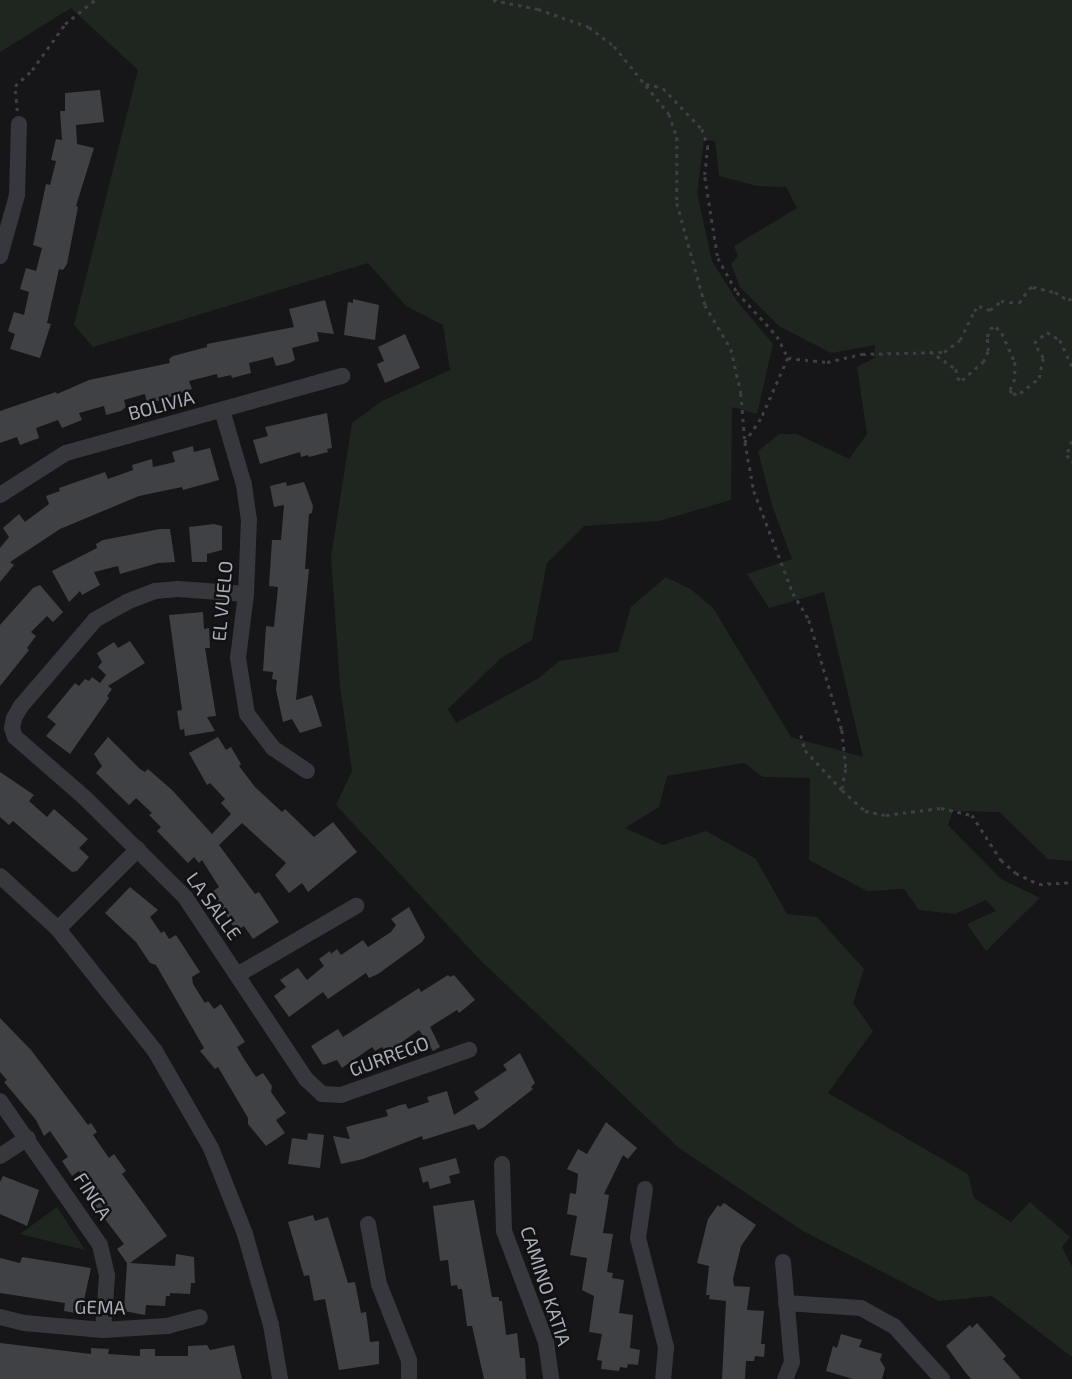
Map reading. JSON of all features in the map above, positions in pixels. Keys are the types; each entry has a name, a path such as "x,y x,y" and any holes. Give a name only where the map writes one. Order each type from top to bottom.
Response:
{"street":[{"path":"0,256 18,195 19,124"},
{"name":"BOLIVIA","path":"0,494 66,453 342,376"},
{"name":"EL VUELO","path":"222,410 244,485 249,519 246,594 238,658 247,714 273,748 307,771"},
{"name":"LA SALLE","path":"246,594 178,589 155,591 127,601 95,620 21,706 14,718 15,737 138,849 185,897 306,1079 322,1094"},
{"path":"58,929 138,849"},
{"path":"0,876 58,929 155,1051 211,1148 246,1234 271,1325 280,1379"},
{"path":"237,975 356,906"},
{"name":"GURREGO","path":"322,1094 341,1095 469,1050"},
{"name":"FINCA","path":"0,1101 100,1245 107,1276 103,1330"},
{"path":"0,1156 27,1138"},
{"name":"CAMINO KATIA","path":"502,1164 504,1231 546,1342 551,1379"},
{"path":"645,1189 638,1238 666,1347 663,1379"},
{"path":"368,1224 379,1284 409,1360 409,1379"},
{"path":"783,1262 792,1362 785,1379"},
{"path":"786,1303 861,1308 894,1326 942,1379"},
{"name":"GEMA","path":"0,1317 24,1323 103,1330 167,1326 200,1317"}],"path":[{"path":"19,124 15,86 32,70 65,24 96,0"},
{"path":"493,0 538,9 589,27 614,46 669,114 677,137 677,203 705,305 731,349 741,393 745,442 754,491 793,593 809,620 842,730 846,769 842,790"},
{"path":"646,84 663,88 702,128 708,146 705,177 718,258 737,292 777,336 788,358"},
{"path":"788,358 827,362 862,354 944,352 960,340 979,306 990,310 1001,301 1019,303 1029,288 1055,292 1068,300 1072,298"},
{"path":"930,351 956,369 957,378 962,380 983,362 988,351 987,337 990,328 996,327 1002,333 1014,362 1015,379 1010,390 1013,394 1020,393 1039,378 1043,358 1034,343 1047,332 1060,340 1072,366"},
{"path":"745,442 761,419 788,358"},
{"path":"1072,441 1066,455 1072,462"},
{"path":"802,735 805,750 865,811 886,816 941,808 972,815 988,834 1001,860 1016,873 1040,884 1072,882"}],"shaded area":[{"path":"0,0 1072,0 1072,861 1048,859 999,812 953,811 948,825 1001,879 1040,898 986,951 967,924 996,911 986,900 955,914 919,910 904,889 867,891 809,860 810,778 763,777 744,763 667,776 659,807 625,828 663,845 706,831 756,859 787,914 817,917 864,969 853,1003 873,1031 828,1093 968,1174 974,1198 1011,1222 1030,1202 1070,1237 1062,1247 1072,1267 1072,1357 992,1296 939,1301 803,1231 679,1148 480,960 336,805 352,771 340,686 331,557 352,423 382,401 450,370 443,325 406,306 368,263 93,347 74,325 138,70 71,8 0,52","holes":["704,140 715,141 719,176 757,186 786,187 797,208 734,246 738,256 731,264 740,287 779,326 831,353 875,345 874,358 857,367 867,434 849,459 797,434 779,434 758,451 772,505 792,559 747,574 769,608 824,592 863,757 791,737 713,608 692,590 666,577 631,607 618,652 559,661 539,678 456,723 448,709 501,658 532,640 547,563 584,526 659,521 731,500 732,407 757,414 773,344 737,301 712,261 697,193"]},
{"path":"57,1207 85,1250 20,1234"}],"building":[{"path":"100,90 104,122 76,125 77,144 94,148 76,206 78,207 67,264 63,270 59,269 47,323 51,324 40,358 10,349 15,334 8,331 14,312 24,315 29,292 20,289 26,268 36,271 42,248 33,245 46,184 50,185 56,161 51,160 56,139 62,140 60,111 65,111 65,93"},
{"path":"353,299 379,305 375,340 344,335 348,302 353,303"},
{"path":"325,300 334,334 317,332 319,341 292,348 295,360 289,363 276,366 273,357 249,363 251,373 232,378 231,375 218,378 217,374 189,381 192,389 162,400 147,403 145,394 124,400 126,407 121,411 106,415 104,406 79,413 82,420 62,428 58,420 36,428 39,438 20,445 17,437 0,443 0,411 56,392 57,394 89,380 170,363 169,359 173,356 207,347 207,344 294,327 289,309"},
{"path":"405,334 420,368 385,383 377,364 384,361 378,347"},
{"path":"327,413 332,448 327,449 328,452 301,457 300,452 260,464 253,440 268,436 265,427"},
{"path":"193,446 194,452 210,448 219,480 183,490 182,487 139,496 60,529 10,562 14,565 0,582 0,548 9,537 3,528 19,514 25,522 49,504 46,496 60,491 59,488 105,472 108,479 133,470 132,465 152,459 153,467 175,462 172,452"},
{"path":"286,482 287,486 304,482 313,506 312,513 309,514 305,569 309,569 296,700 312,695 322,726 300,733 292,719 283,722 276,690 277,680 272,679 273,672 263,671 266,626 274,627 278,587 269,586 272,540 281,540 284,505 274,507 270,486"},
{"path":"214,524 222,526 222,550 207,554 207,562 192,562 189,527"},
{"path":"170,529 175,562 158,563 120,574 118,566 94,572 100,585 82,595 80,591 69,602 52,571 97,548 96,544 103,540"},
{"path":"40,585 63,612 53,622 47,616 31,632 36,636 27,648 29,650 0,686 0,625 33,588"},
{"path":"203,612 204,629 209,628 210,648 205,648 216,716 207,717 215,731 185,736 184,729 180,730 177,711 182,710 169,615"},
{"path":"130,641 145,663 108,686 112,689 107,696 109,698 70,754 46,736 56,724 47,717 75,683 79,686 85,679 89,681 92,677 100,683 106,675 98,667 102,662 97,653 114,642 118,648"},
{"path":"108,737 140,769 145,772 148,769 173,791 212,834 231,814 221,803 225,799 210,783 207,785 189,753 218,737 226,750 231,747 241,764 239,766 255,787 282,812 285,809 314,837 333,822 357,852 308,892 302,883 289,893 275,875 286,863 242,823 219,845 255,894 259,892 279,922 253,939 244,926 236,931 212,892 219,887 202,860 199,863 194,857 188,863 157,831 161,827 149,815 152,813 136,798 129,805 96,773 102,766 94,754"},
{"path":"0,772 34,795 29,801 47,817 54,809 88,839 79,848 89,857 77,871 72,872 13,821 9,825 0,817"},
{"path":"130,887 158,910 150,917 161,933 164,931 169,939 176,935 200,972 192,977 193,984 205,1003 208,1001 214,1009 221,1004 245,1042 237,1047 244,1059 256,1077 263,1073 272,1086 271,1092 286,1113 276,1120 285,1133 266,1146 248,1124 248,1118 218,1067 215,1069 200,1051 204,1048 156,965 150,963 136,942 105,913"},
{"path":"409,907 425,937 422,942 378,974 369,978 366,973 328,999 323,992 289,1017 274,996 286,987 280,980 298,968 307,980 324,966 319,959 330,951 331,954 337,949 341,955 363,940 368,947 391,932 396,925 391,919"},
{"path":"448,975 454,975 475,1000 459,1013 457,1010 430,1027 440,1047 433,1051 419,1030 386,1053 382,1047 375,1051 372,1047 342,1068 337,1060 323,1065 311,1046 338,1029 343,1037 419,988 421,992"},
{"path":"0,1018 31,1050 88,1125 91,1123 97,1132 93,1135 109,1158 114,1154 126,1171 122,1174 167,1236 130,1263 175,1266 176,1254 194,1257 195,1283 191,1283 190,1294 170,1293 170,1296 166,1296 165,1306 146,1305 145,1315 124,1311 127,1263 117,1249 124,1244 95,1206 101,1202 79,1171 72,1176 62,1161 68,1157 50,1131 44,1136 36,1120 4,1082 7,1080 0,1072"},
{"path":"520,1053 535,1083 531,1087 533,1089 484,1127 478,1130 474,1124 423,1140 422,1136 363,1159 341,1164 333,1136 350,1139 346,1127 388,1116 386,1110 400,1105 406,1104 408,1109 429,1102 427,1097 447,1091 454,1115 479,1099 474,1092 507,1070 503,1065"},
{"path":"606,1122 637,1148 628,1159 623,1155 604,1194 609,1195 603,1233 613,1234 607,1272 613,1273 612,1278 624,1280 619,1313 633,1315 630,1348 640,1350 638,1365 628,1364 627,1368 620,1367 619,1371 601,1369 602,1361 597,1360 602,1334 589,1332 594,1296 582,1290 587,1258 570,1255 577,1216 567,1214 570,1193 576,1194 578,1174 567,1169 578,1149 587,1154"},
{"path":"308,1133 324,1135 320,1168 288,1164 292,1138 307,1140"},
{"path":"456,1158 460,1173 449,1176 451,1183 430,1189 428,1181 423,1183 419,1168"},
{"path":"3,1176 39,1190 27,1226 0,1214 0,1182"},
{"path":"474,1200 492,1297 499,1297 499,1301 502,1301 506,1335 517,1333 520,1358 525,1358 526,1379 484,1379 472,1326 467,1326 462,1289 458,1289 457,1285 451,1286 448,1260 440,1261 433,1206"},
{"path":"724,1203 756,1225 741,1246 733,1279 734,1286 750,1287 747,1310 764,1311 761,1344 765,1344 764,1357 755,1356 754,1361 746,1361 745,1379 722,1379 726,1301 709,1299 710,1295 706,1295 709,1266 697,1263 708,1219 718,1205 720,1207"},
{"path":"313,1215 315,1221 328,1217 348,1283 355,1282 361,1313 366,1312 370,1342 379,1341 379,1364 339,1370 325,1299 314,1301 309,1275 304,1276 288,1222"},
{"path":"22,1257 91,1268 81,1314 64,1311 65,1303 0,1293 0,1258 20,1263"},
{"path":"977,1323 1006,1356 1003,1359 1021,1379 971,1379 965,1372 946,1346 970,1325 972,1328"},
{"path":"841,1334 862,1340 859,1347 882,1354 880,1360 885,1368 882,1379 853,1379 826,1371 833,1346 837,1348"},
{"path":"0,1343 91,1354 91,1348 109,1349 108,1354 140,1356 140,1349 155,1349 155,1356 188,1356 188,1346 207,1345 210,1350 234,1345 242,1379 0,1379"}]}
